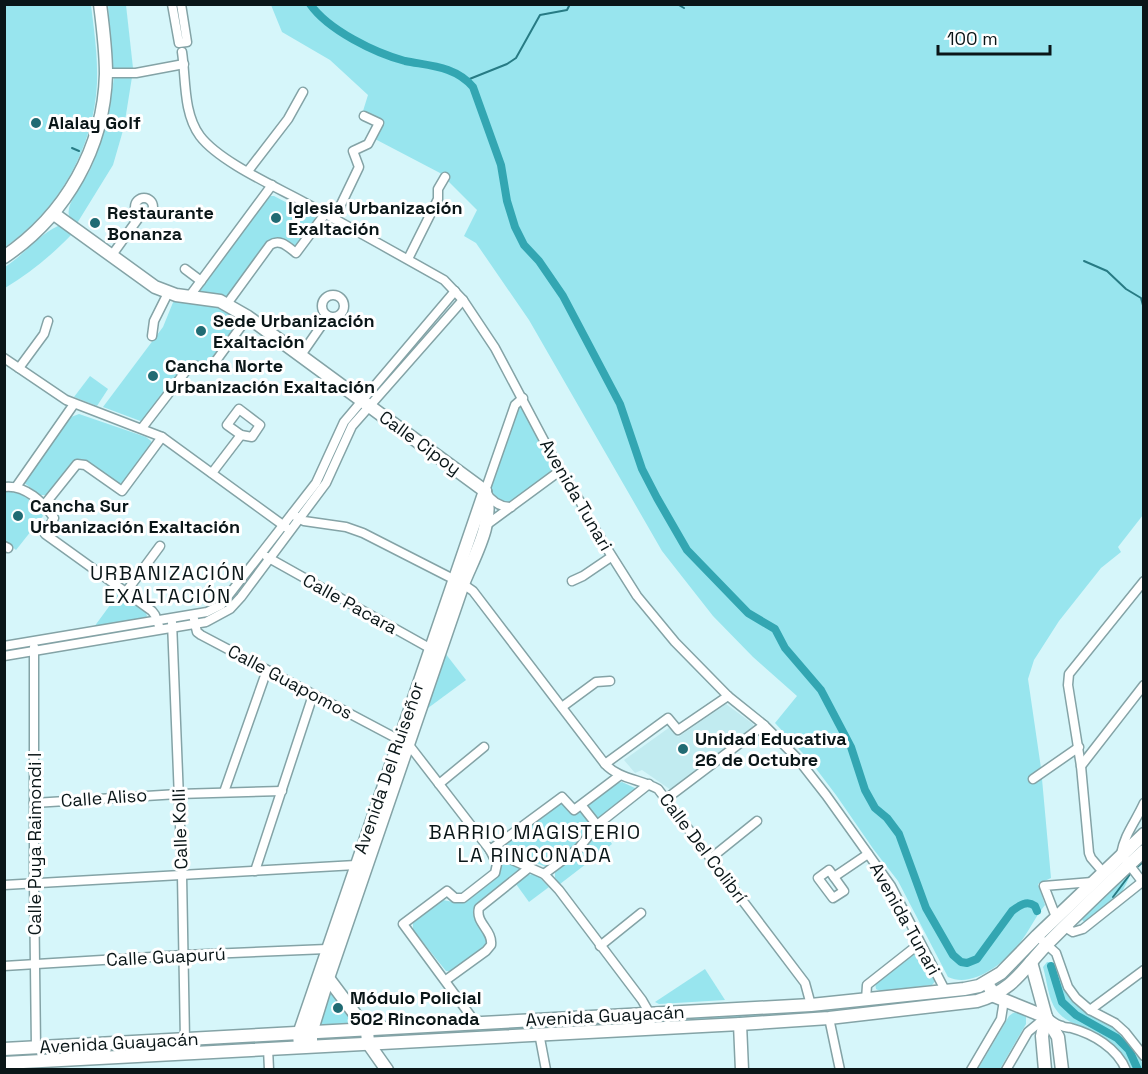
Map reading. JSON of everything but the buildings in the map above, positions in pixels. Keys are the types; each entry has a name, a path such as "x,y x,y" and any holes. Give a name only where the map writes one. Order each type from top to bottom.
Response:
{"main road":[{"path":"4,257 31,237 54,214 77,178 96,135 106,73 100,4"},
{"name":"Calle Cipoy","path":"54,214 155,287 168,293 216,300 248,317 485,491"},
{"name":"Avenida Del Ruiseñor","path":"459,582 486,526 489,503 485,491"},
{"name":"Avenida Del Ruiseñor","path":"305,1040 328,978 361,866 459,582 485,491"},
{"name":"Avenida Guayacán","path":"1060,922 1092,882 1143,834"},
{"name":"Avenida Guayacán","path":"368,1036 471,1024 811,1005 964,990 986,982 1001,973 1143,851"},
{"name":"Avenida Del Ruiseñor","path":"305,1040 327,949 361,866"},
{"name":"Avenida Guayacán","path":"4,1049 185,1040 305,1040 368,1036 539,1033 829,1017 999,998 1031,962 1042,940"},
{"path":"1031,962 1046,1017 1058,1037 1062,1070"},
{"path":"328,978 368,1036 387,1070"},
{"path":"986,982 999,998 1046,1017"},
{"path":"1045,1070 1042,1036 1046,1017"},
{"path":"740,1023 742,1070"},
{"name":"Avenida Guayacán","path":"10,1065 94,1064 268,1048 305,1040"}],"street":[{"path":"172,4 179,43 188,42 181,4"},
{"name":"Avenida Tunari","path":"182,52 189,111 200,136 227,159 444,280 463,300 495,348 561,470 637,596 675,642 728,696 764,725 797,759 826,795 891,886 919,944 946,992"},
{"path":"106,73 136,73 184,64"},
{"path":"248,171 288,119 303,92"},
{"path":"227,304 270,244 281,242 296,253 329,216 359,167 353,151 368,144 379,123 364,116"},
{"path":"408,260 438,199 438,189 445,177"},
{"path":"189,297 272,185"},
{"path":"112,255 140,216"},
{"path":"185,269 201,281"},
{"path":"194,619 206,622 230,609 269,559 295,516 326,483 365,403 455,291"},
{"path":"152,336 154,321 168,293"},
{"path":"365,403 463,300"},
{"path":"301,355 328,316"},
{"path":"142,428 189,367 210,369 248,317"},
{"path":"19,368 44,334 48,321"},
{"path":"4,358 74,404 162,437 287,527"},
{"name":"Avenida Del Ruiseñor","path":"485,491 515,405 523,399"},
{"path":"16,487 74,404"},
{"path":"212,473 241,435"},
{"path":"45,504 77,464 85,465 122,491 162,437"},
{"path":"486,526 561,470"},
{"path":"4,487 16,487 45,504 54,518 45,534 152,611 159,625"},
{"name":"Calle Cipoy","path":"485,491 489,498 498,504 511,507"},
{"name":"Calle Del Colibrí","path":"295,516 363,533 473,591 604,764 619,776 649,784 658,789 806,983 811,1005"},
{"path":"4,656 34,646 194,619 215,609 227,600 261,554 287,527"},
{"path":"126,592 160,546"},
{"name":"Calle Pacara","path":"261,554 435,651"},
{"path":"572,581 611,556"},
{"path":"1102,872 1089,854 1081,766 1068,685 1069,674 1143,581"},
{"name":"Calle Guapomos","path":"194,619 197,632 201,635 404,742"},
{"name":"Calle Kolli","path":"172,623 182,875 185,1040"},
{"path":"4,646 34,646"},
{"name":"Calle Puya Raimondi I","path":"34,646 36,1048"},
{"path":"224,792 267,670"},
{"path":"562,707 597,682 610,681"},
{"path":"1081,766 1143,685"},
{"path":"255,871 313,695"},
{"path":"604,764 668,718 678,730 728,696"},
{"path":"666,799 764,725"},
{"path":"404,742 439,783 490,850 497,864 495,873 464,897 455,898 447,891 403,924 470,1015 471,1024"},
{"path":"439,783 484,747"},
{"path":"1033,779 1078,747"},
{"path":"490,850 562,796 574,810 619,776"},
{"path":"544,874 579,848 597,825 649,784"},
{"name":"Calle Aliso","path":"34,803 178,794 282,791"},
{"path":"1092,882 1044,886 1060,922 1073,932 1083,929 1143,883 1121,854 1124,836 1136,821 1143,803"},
{"path":"582,806 597,825"},
{"path":"711,858 757,821"},
{"path":"490,850 544,874 559,890 642,1000 650,1014 651,1027"},
{"path":"834,877 868,854"},
{"path":"4,885 361,866"},
{"path":"446,980 491,945 490,934 478,916 479,908 530,867"},
{"path":"600,946 641,913"},
{"path":"1042,940 1056,953 1068,987 1076,998 1090,1010 1115,1023 1125,1032 1143,1056"},
{"path":"866,1000 867,985 919,944"},
{"name":"Calle Guapurú","path":"4,966 327,949"},
{"path":"1090,1010 1143,970"},
{"path":"971,1070 1001,1019 999,998"},
{"path":"829,1017 840,1070"},
{"path":"1006,1070 1028,1032 1046,1017 1061,1026 1072,1028 1097,1039 1112,1049 1123,1062 1126,1070"},
{"path":"539,1033 546,1070"},
{"path":"268,1048 269,1070"}],"shaded area":[{"name":"Alalay Golf","path":"4,5 91,5 97,73 89,131 70,176 41,215 5,247"},
{"path":"108,5 126,5 133,68 112,70"},
{"path":"271,5 1143,5 1143,515 1118,547 1121,552 1101,568 1059,621 1034,660 1028,679 1041,768 1051,878 1038,884 1045,905 1016,948 999,964 979,976 968,979 958,980 948,977 898,881 811,762 775,723 797,696 753,657 713,616 662,551 529,320 476,243 464,236 477,210 440,173 375,139 383,123 363,111 368,95 330,60 282,32"},
{"path":"132,77 124,127 113,165 76,225 69,216 69,209 91,168 99,146 114,78"},
{"path":"270,196 318,219 295,249 277,239 271,241 225,300 198,293"},
{"path":"58,226 62,226 72,234 40,263 5,288 5,267"},
{"path":"174,300 216,305 242,318 209,361 190,363 143,422 103,407 163,327"},
{"path":"90,376 108,389 97,406 74,397"},
{"path":"519,407 523,407 555,468 513,502 506,502 497,498 490,489"},
{"path":"79,414 146,437 152,444 123,483 117,483 87,462 78,459 73,461 49,495 40,495 23,482 71,417"},
{"path":"4,491 27,498 37,506 43,516 16,550 5,541"},
{"path":"117,591 145,610 147,616 144,619 94,627 116,597"},
{"path":"445,653 466,680 424,711"},
{"name":"Unidad Educativa 26 de Octubre","path":"726,704 754,727 671,790 642,770 635,773 624,760 670,727 678,737"},
{"path":"622,782 637,789 599,818 596,817 588,805"},
{"path":"561,802 580,811 590,822 589,832 579,843 546,867 506,850 506,843"},
{"path":"602,829 612,844 560,884 555,878 555,871 581,851"},
{"path":"505,860 519,865 520,870 475,905 474,916 488,944 452,971 446,971 413,930 413,923 443,900 458,903 467,900 500,873 501,863"},
{"path":"533,874 549,887 529,902 516,884"},
{"path":"1124,876 1129,878 1121,894 1085,923 1080,917"},
{"path":"918,952 923,955 936,980 932,985 880,991 876,989 875,982"},
{"path":"1047,962 1052,962 1056,967 1070,996 1078,1006 1112,1027 1130,1043 1139,1056 1143,1069 1132,1069 1108,1040 1070,1022 1057,1011 1050,996 1043,967"},
{"path":"705,969 725,1000 659,1004 655,1002"},
{"path":"329,988 355,1021 354,1024 324,1027 318,1021"},
{"path":"973,994 973,997 803,1013 674,1021 674,1018 800,1011"},
{"path":"1017,1012 1026,1017 1026,1024 1000,1069 978,1069 1009,1016"},
{"path":"642,1020 642,1023 398,1035 397,1032"},
{"path":"290,1038 290,1041 5,1058 5,1054"}],"waterway":[{"path":"310,4 328,23 353,39 405,61 450,71 473,87 501,165 507,201 515,227 524,245 539,261 563,296 620,404 642,469 657,498 687,550 748,613 775,629 785,648 821,690 851,747 865,790 875,808 887,818 899,834 926,908 953,955 961,962 967,963 977,959 1012,911 1026,903 1035,906 1037,911"},
{"path":"467,80 516,58 540,15 567,10 570,4"},
{"path":"677,4 684,8"},
{"path":"72,148 79,151"},
{"path":"1084,261 1107,271 1126,289 1141,298 1144,309"},
{"path":"1135,869 1144,861"},
{"path":"1113,897 1131,873"},
{"path":"1051,966 1062,1002 1076,1015 1117,1038 1129,1050 1138,1070"}],"place":[{"name":"Alalay Golf","path":"36,123"},
{"name":"Iglesia Urbanización Exaltación","path":"276,218"},
{"name":"Restaurante Bonanza","path":"95,223"},
{"name":"Sede Urbanización Exaltación","path":"201,331"},
{"name":"Cancha Norte Urbanización Exaltación","path":"153,376"},
{"name":"Cancha Sur Urbanización Exaltación","path":"18,516"},
{"name":"Unidad Educativa 26 de Octubre","path":"683,749"},
{"name":"Módulo Policial 502 Rinconada","path":"338,1008"}],"district":[{"name":"URBANIZACIÓN EXALTACIÓN","path":"168,584"},
{"name":"BARRIO MAGISTERIO LA RINCONADA","path":"535,844"}]}
